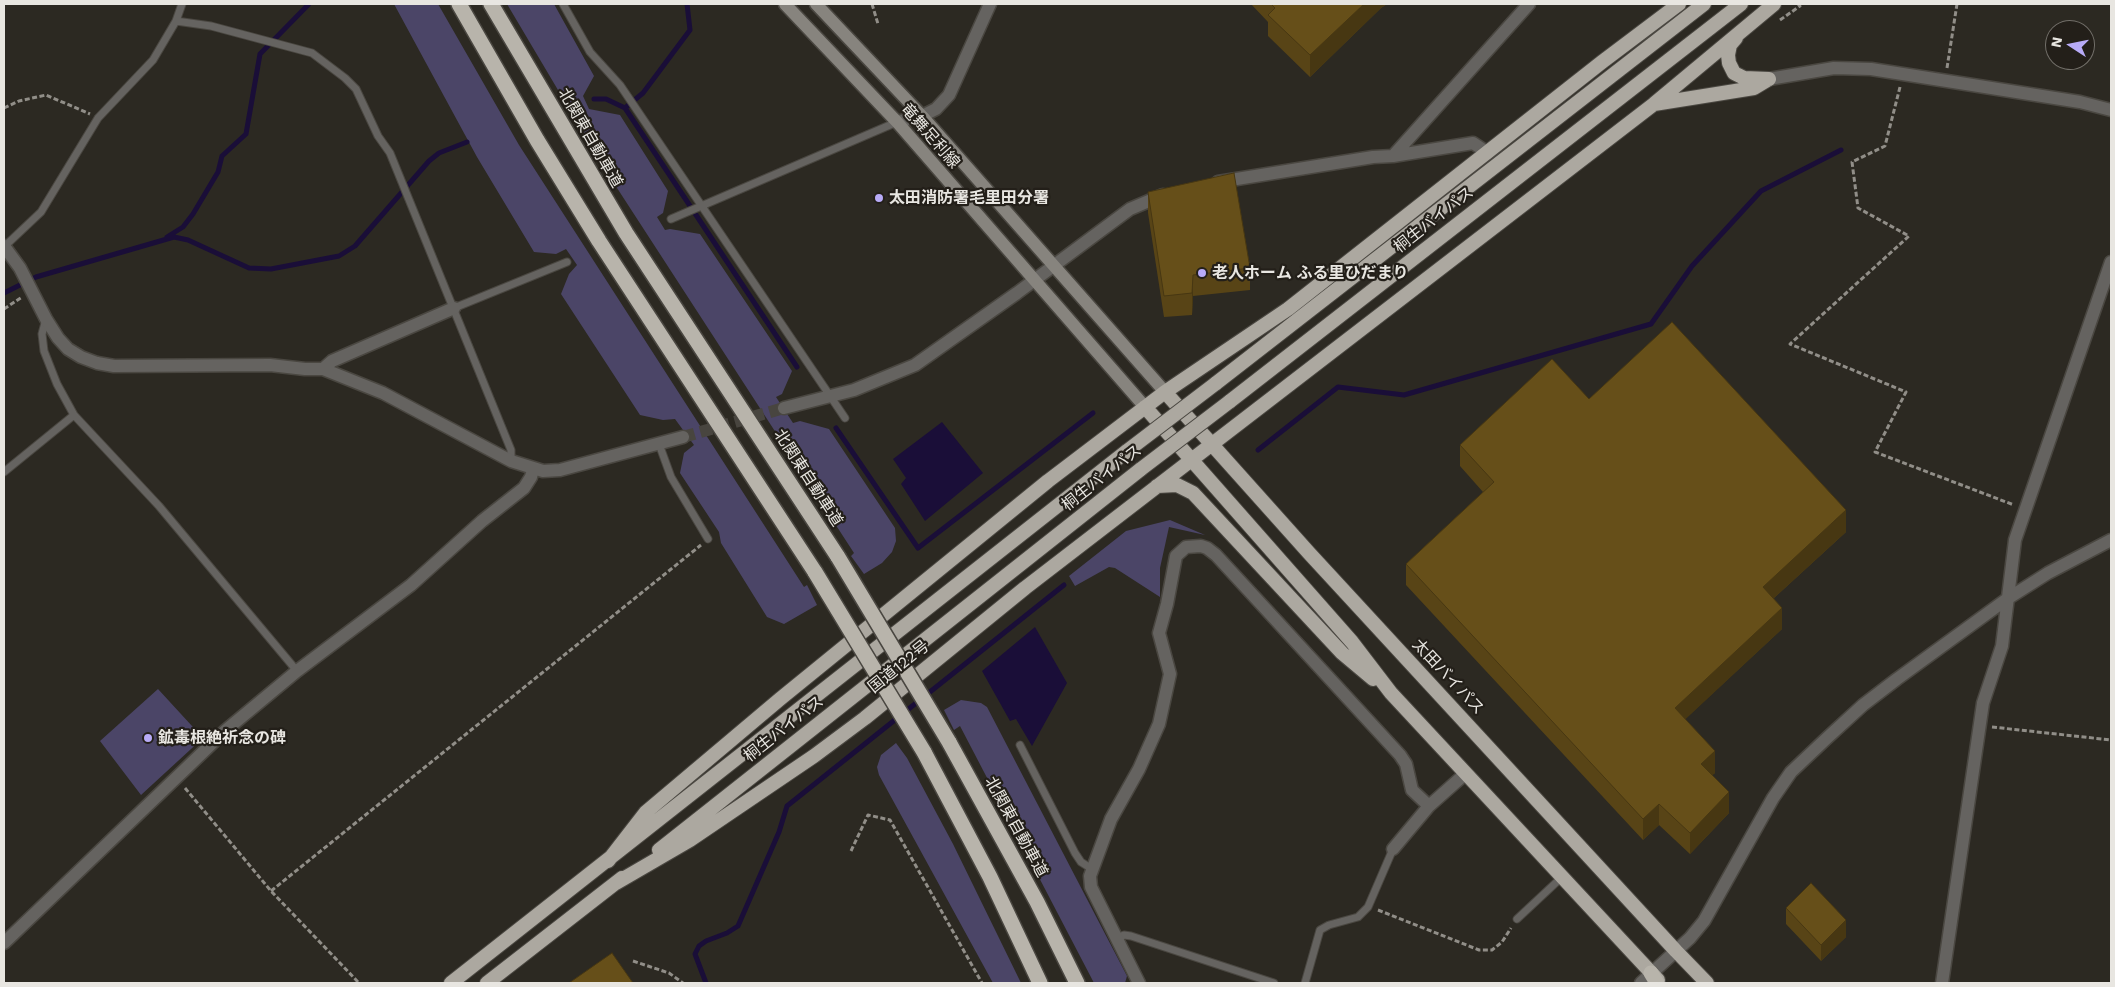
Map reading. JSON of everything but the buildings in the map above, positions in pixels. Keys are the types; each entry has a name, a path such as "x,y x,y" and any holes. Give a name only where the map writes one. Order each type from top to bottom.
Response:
{"highway":[{"path":"459,4 536,140 599,241 815,572 924,752 990,877 1040,983"},
{"name":"北関東自動車道","path":"491,4 626,233 838,557 949,742 1037,902 1077,983"},
{"path":"608,861 646,812 661,799 780,699 1048,481 1165,392 1288,309 1602,62 1679,4"},
{"name":"桐生バイパス","path":"451,983 1126,451 1704,4"},
{"name":"桐生バイパス","path":"487,983 1141,469 1741,4"},
{"name":"国道122号","path":"616,883 690,840 814,756 1025,588 1654,104 1774,4"},
{"path":"1739,33 1730,45 1728,55 1729,63 1734,73 1744,78 1769,79"},
{"path":"1654,104 1754,88 1769,79"},
{"name":"太田バイパス","path":"1165,392 1707,983"},
{"path":"1145,407 1352,642 1391,693 1464,774 1562,877 1653,981"},
{"path":"1157,486 1177,485 1193,493 1342,653 1391,693"}],"main road":[{"name":"竜舞足利線","path":"785,4 897,122 1145,407"},
{"name":"竜舞足利線","path":"816,4 922,116 1165,392"}],"street":[{"path":"897,122 922,116 936,109 949,95 990,4"},
{"path":"1393,156 1529,4"},
{"path":"1769,79 1834,68 1871,69 2080,102 2111,110"},
{"path":"1203,185 1373,157 1393,156 1473,143 1488,153"},
{"path":"784,408 854,390 915,364 1130,209 1175,189"},
{"path":"4,246 20,268 46,319 68,349 81,357 97,363 114,366 270,365 323,369 383,393 511,461 543,471 560,470 683,437"},
{"path":"1942,983 1982,703 2002,646 2015,540 2111,262"},
{"path":"323,369 332,361 454,308"},
{"path":"4,943 226,730 297,671 411,585 482,521 524,488 531,477 533,469"},
{"path":"1653,981 1712,909 1773,798 1791,772 1863,705 2007,599 2048,573 2111,540"},
{"path":"1139,983 1089,882 1092,869 1111,820 1139,769 1159,724 1170,674 1159,633 1167,604 1176,556 1186,547 1193,545 1207,548 1216,555 1400,755 1406,764 1412,790 1430,806"},
{"path":"1393,849 1430,806 1464,774"}],"lane":[{"path":"4,246 41,212 98,118 153,60 176,21 182,4"},
{"path":"563,4 590,52 620,85 845,418"},
{"path":"176,21 211,26 312,53 345,78 356,90 378,136 390,152 511,450 511,461"},
{"path":"671,219 897,122"},
{"path":"454,308 567,262"},
{"path":"46,319 42,334 44,351 57,384 74,415 159,506 297,671"},
{"path":"4,472 74,415"},
{"path":"659,444 671,476 708,539"},
{"path":"1020,745 1075,853 1081,862 1092,869"},
{"path":"1305,983 1320,930 1329,925 1358,917 1368,906 1393,849"},
{"path":"1516,919 1562,877"},
{"path":"1116,939 1124,935 1131,936 1274,983"}],"path":[{"path":"872,4 878,24"},
{"path":"1944,81 1957,4"},
{"path":"1904,74 1885,146 1852,162 1858,208 1909,236 1790,344 1906,392 1875,452 2026,509"},
{"path":"4,108 46,95 98,118"},
{"path":"4,309 31,292"},
{"path":"271,891 708,539"},
{"path":"1979,726 2111,740"},
{"path":"177,778 271,891 359,983"},
{"path":"851,851 868,815 890,820 982,983"},
{"path":"1368,906 1479,950 1492,950 1502,942 1516,919"},
{"path":"633,961 668,973 683,983"}],"shaded area":[{"path":"394,4 438,4 519,145 804,587 807,585 817,605 784,624 767,617 721,543 719,532 680,473 684,453 694,445 675,419 663,420 640,415 561,294 569,274 577,265 566,249 556,254 534,252 477,157"},
{"path":"507,4 554,4 594,76 583,96 589,109 620,115 668,191 663,213 657,217 665,230 670,229 700,234 792,371 782,394 776,397 793,423 800,421 829,429 895,528 896,541 892,552 882,563 864,574 851,556 854,553 606,171"},
{"path":"942,422 983,473 925,521 901,484 906,478 893,459"},
{"path":"1170,520 1205,535 1169,527 1160,568 1160,597 1115,568 1109,567 1075,586 1069,576 1126,531"},
{"path":"1035,627 1067,683 1032,746 1016,719 1010,721 982,671"},
{"path":"158,689 203,738 141,795 100,741"},
{"path":"961,700 981,703 987,707 1127,976 1125,983 1094,983 960,726 954,730 944,710"},
{"path":"896,743 907,758 953,844 1021,983 993,983 879,775 877,767 881,755"}],"waterway":[{"path":"167,237 183,227 193,214 218,172 222,156 246,134 260,54 309,4"},
{"path":"625,108 643,93 690,30 687,4"},
{"path":"594,99 606,99 625,108 797,367"},
{"path":"4,293 36,277 174,237 188,240 249,268 271,269 339,256 355,246 429,161 439,153 467,142"},
{"path":"1258,450 1338,387 1404,395 1651,324 1692,266 1761,191 1841,150"},
{"path":"836,428 918,548 1093,413"},
{"path":"706,983 695,954 699,946 706,941 727,933 738,926 779,832 787,806 1064,585"}],"tunnel":[{"path":"683,437 784,408"}],"place":[{"name":"太田消防署毛里田分署","path":"879,198"},
{"name":"老人ホーム ふる里ひだまり","path":"1202,273"},
{"name":"鉱毒根絶祈念の碑","path":"148,738"}]}
